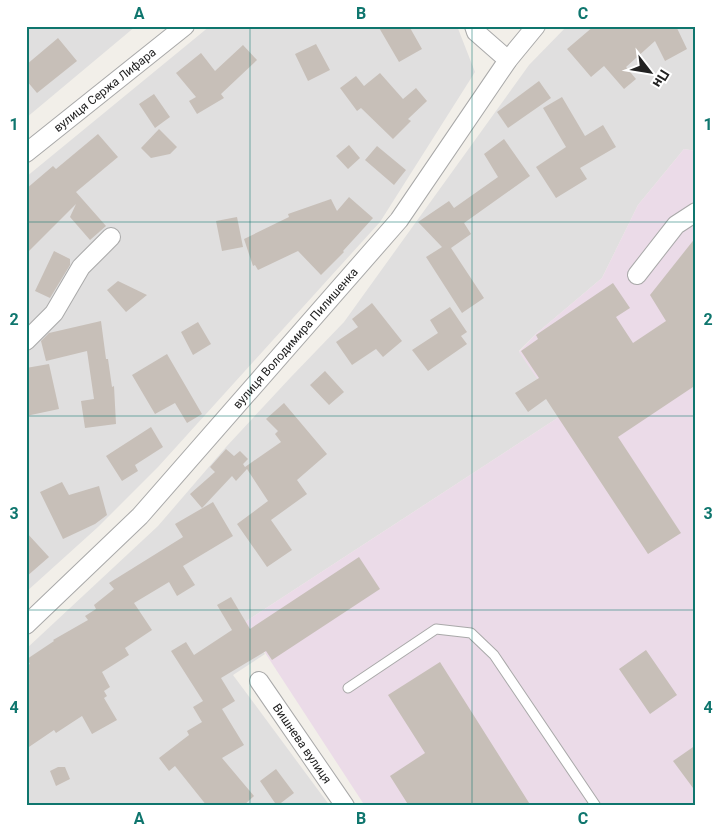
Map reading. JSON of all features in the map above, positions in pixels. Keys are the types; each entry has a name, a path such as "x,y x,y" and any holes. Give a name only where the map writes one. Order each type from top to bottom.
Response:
{"street":[{"name":"вулиця Сержа Лифара","path":"26,153 185,26"},
{"path":"474,26 476,32 508,60"},
{"name":"вулиця Володимира Пилишенка","path":"26,625 140,516 399,220 508,60 536,26"},
{"path":"637,275 676,225 696,212"},
{"path":"26,341 54,313 81,267 111,237"},
{"name":"Вишнева вулиця","path":"259,681 345,806"}],"lane":[{"path":"348,688 436,629 471,633 494,655 596,806"}],"shaded area":[{"path":"26,26 136,26 26,118"},
{"path":"210,26 457,26 475,72 380,222 158,467 98,527 26,592 26,348 108,231 82,253 49,308 26,332 26,177"},
{"path":"567,26 696,26 696,151 684,149 638,205 602,278 537,333 519,351 562,415 245,622 265,654 233,675 330,806 26,806 26,649 158,526 226,447 344,322 529,65"},
{"path":"684,149 696,151 696,806 365,806 245,622 562,415 519,352 537,333 602,278 638,205"}],"building":[{"path":"378,26 409,26 422,49 399,62"},
{"path":"594,26 676,26 687,49 665,61 655,41 626,67 636,79 624,89 604,66 591,77 567,49"},
{"path":"58,38 77,61 37,93 26,80 26,65"},
{"path":"316,44 330,70 308,81 295,54"},
{"path":"243,45 257,60 221,94 224,98 197,114 189,101 196,97 176,73 201,53 215,71"},
{"path":"380,73 403,99 416,88 427,101 408,119 411,121 393,139 361,108 357,111 340,88 356,76 364,86"},
{"path":"539,81 551,98 508,128 497,112"},
{"path":"154,94 170,117 155,128 139,104"},
{"path":"562,97 585,136 603,125 616,147 580,168 587,179 556,198 536,167 566,147 543,108"},
{"path":"159,129 177,147 170,154 151,158 141,148"},
{"path":"98,134 118,157 76,192 106,226 90,240 70,217 76,204 26,254 26,189 53,166 56,169"},
{"path":"504,139 530,176 464,223 471,234 451,248 484,298 462,313 426,257 442,247 418,222 449,201 454,208 498,177 484,154"},
{"path":"349,145 360,158 348,169 336,156"},
{"path":"377,146 406,170 394,185 365,160"},
{"path":"349,197 373,218 321,275 298,251 258,270 255,265 253,266 244,239 289,217 288,214 331,199 337,211"},
{"path":"237,217 243,247 222,251 216,221"},
{"path":"696,237 696,385 618,437 681,533 648,554 546,399 528,412 515,393 539,378 521,351 538,339 536,335 613,283 630,308 616,317 633,343 666,321 650,295"},
{"path":"54,251 70,259 70,265 50,298 35,291"},
{"path":"118,281 147,295 126,312 107,290"},
{"path":"372,303 402,341 383,357 376,349 352,365 336,342 358,327 352,319"},
{"path":"450,307 467,332 461,336 467,344 428,371 412,350 438,333 430,320"},
{"path":"101,321 106,359 108,359 112,387 114,386 116,424 85,428 81,401 94,399 87,351 46,361 41,341 49,333"},
{"path":"198,322 211,344 193,355 181,332"},
{"path":"167,354 202,414 187,423 175,403 155,414 132,375"},
{"path":"49,364 59,409 26,416 26,368"},
{"path":"325,371 344,392 329,405 310,385"},
{"path":"284,403 327,454 297,480 307,494 271,520 292,550 267,567 237,524 268,501 247,469 236,481 232,476 202,508 190,494 215,472 210,467 226,449 234,456 240,451 248,459 243,464 245,467 281,442 275,434 278,431 266,419"},
{"path":"151,427 163,447 135,465 138,471 122,481 106,456"},
{"path":"62,482 69,495 99,486 107,515 95,524 63,539 40,492"},
{"path":"213,502 233,536 183,566 195,585 177,596 169,582 134,603 152,630 125,648 129,655 102,672 110,687 104,691 107,696 104,698 117,720 92,734 82,716 56,733 54,730 26,749 26,666 30,664 27,659 53,640 88,620 85,616 96,609 94,605 114,589 109,583 183,537 175,524"},
{"path":"26,532 49,557 26,577"},
{"path":"359,557 380,589 272,660 266,651 221,678 235,701 222,709 244,745 222,758 254,796 243,806 207,806 175,766 169,771 159,758 189,735 187,731 202,722 193,707 203,701 171,651 186,642 194,655 232,630 217,605 231,597 250,629"},
{"path":"646,650 677,695 650,714 619,669"},
{"path":"440,662 531,806 409,806 390,776 425,753 388,695"},
{"path":"696,745 696,792 673,761"},
{"path":"58,767 65,767 70,779 56,786 50,771"},
{"path":"276,769 294,793 277,806 260,781"}]}
